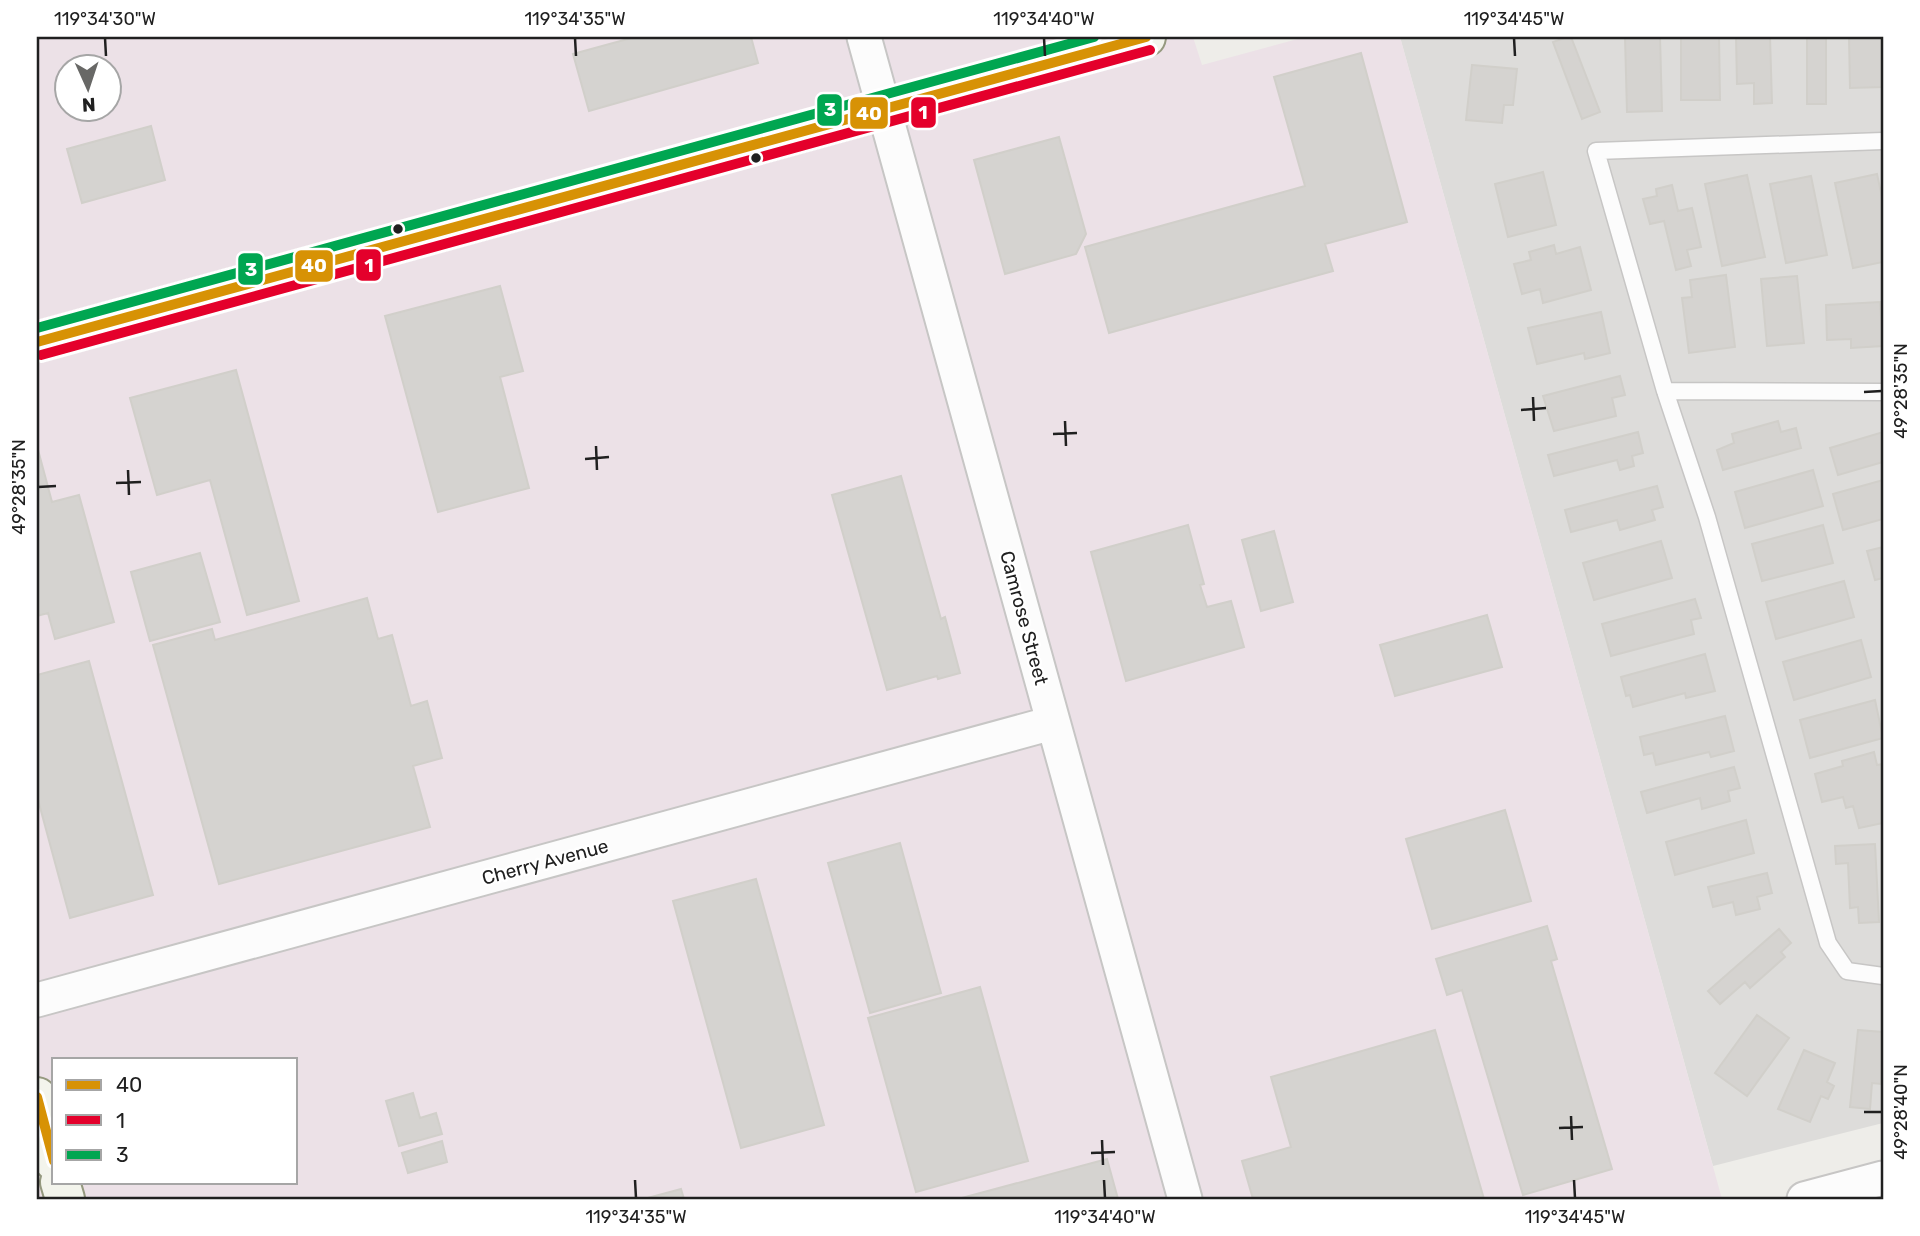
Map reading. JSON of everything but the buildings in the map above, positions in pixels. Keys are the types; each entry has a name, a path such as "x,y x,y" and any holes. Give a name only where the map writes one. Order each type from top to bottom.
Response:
{"street":[{"name":"Camrose Street","path":"864,37 1185,1199"},
{"path":"37,342 1146,37"},
{"name":"Cherry Avenue","path":"37,1000 1052,723"},
{"path":"37,1097 52,1153"},
{"path":"1804,1199 1883,1178"}],"lane":[{"path":"1883,141 1596,151 1665,391 1707,517 1828,943 1847,971 1883,975"},
{"path":"1665,391 1883,392"}],"shaded area":[{"path":"37,37 1193,37 1202,65 1305,37 1400,37 1722,1199 37,1199"},
{"path":"1400,37 1883,37 1883,1123 1713,1166"}],"transit line":[{"name":"3","path":"37,328 1094,37"},
{"name":"40","path":"37,342 1146,37"},
{"name":"1","path":"41,355 1150,50"},
{"name":"40","path":"37,1097 52,1153"}]}
